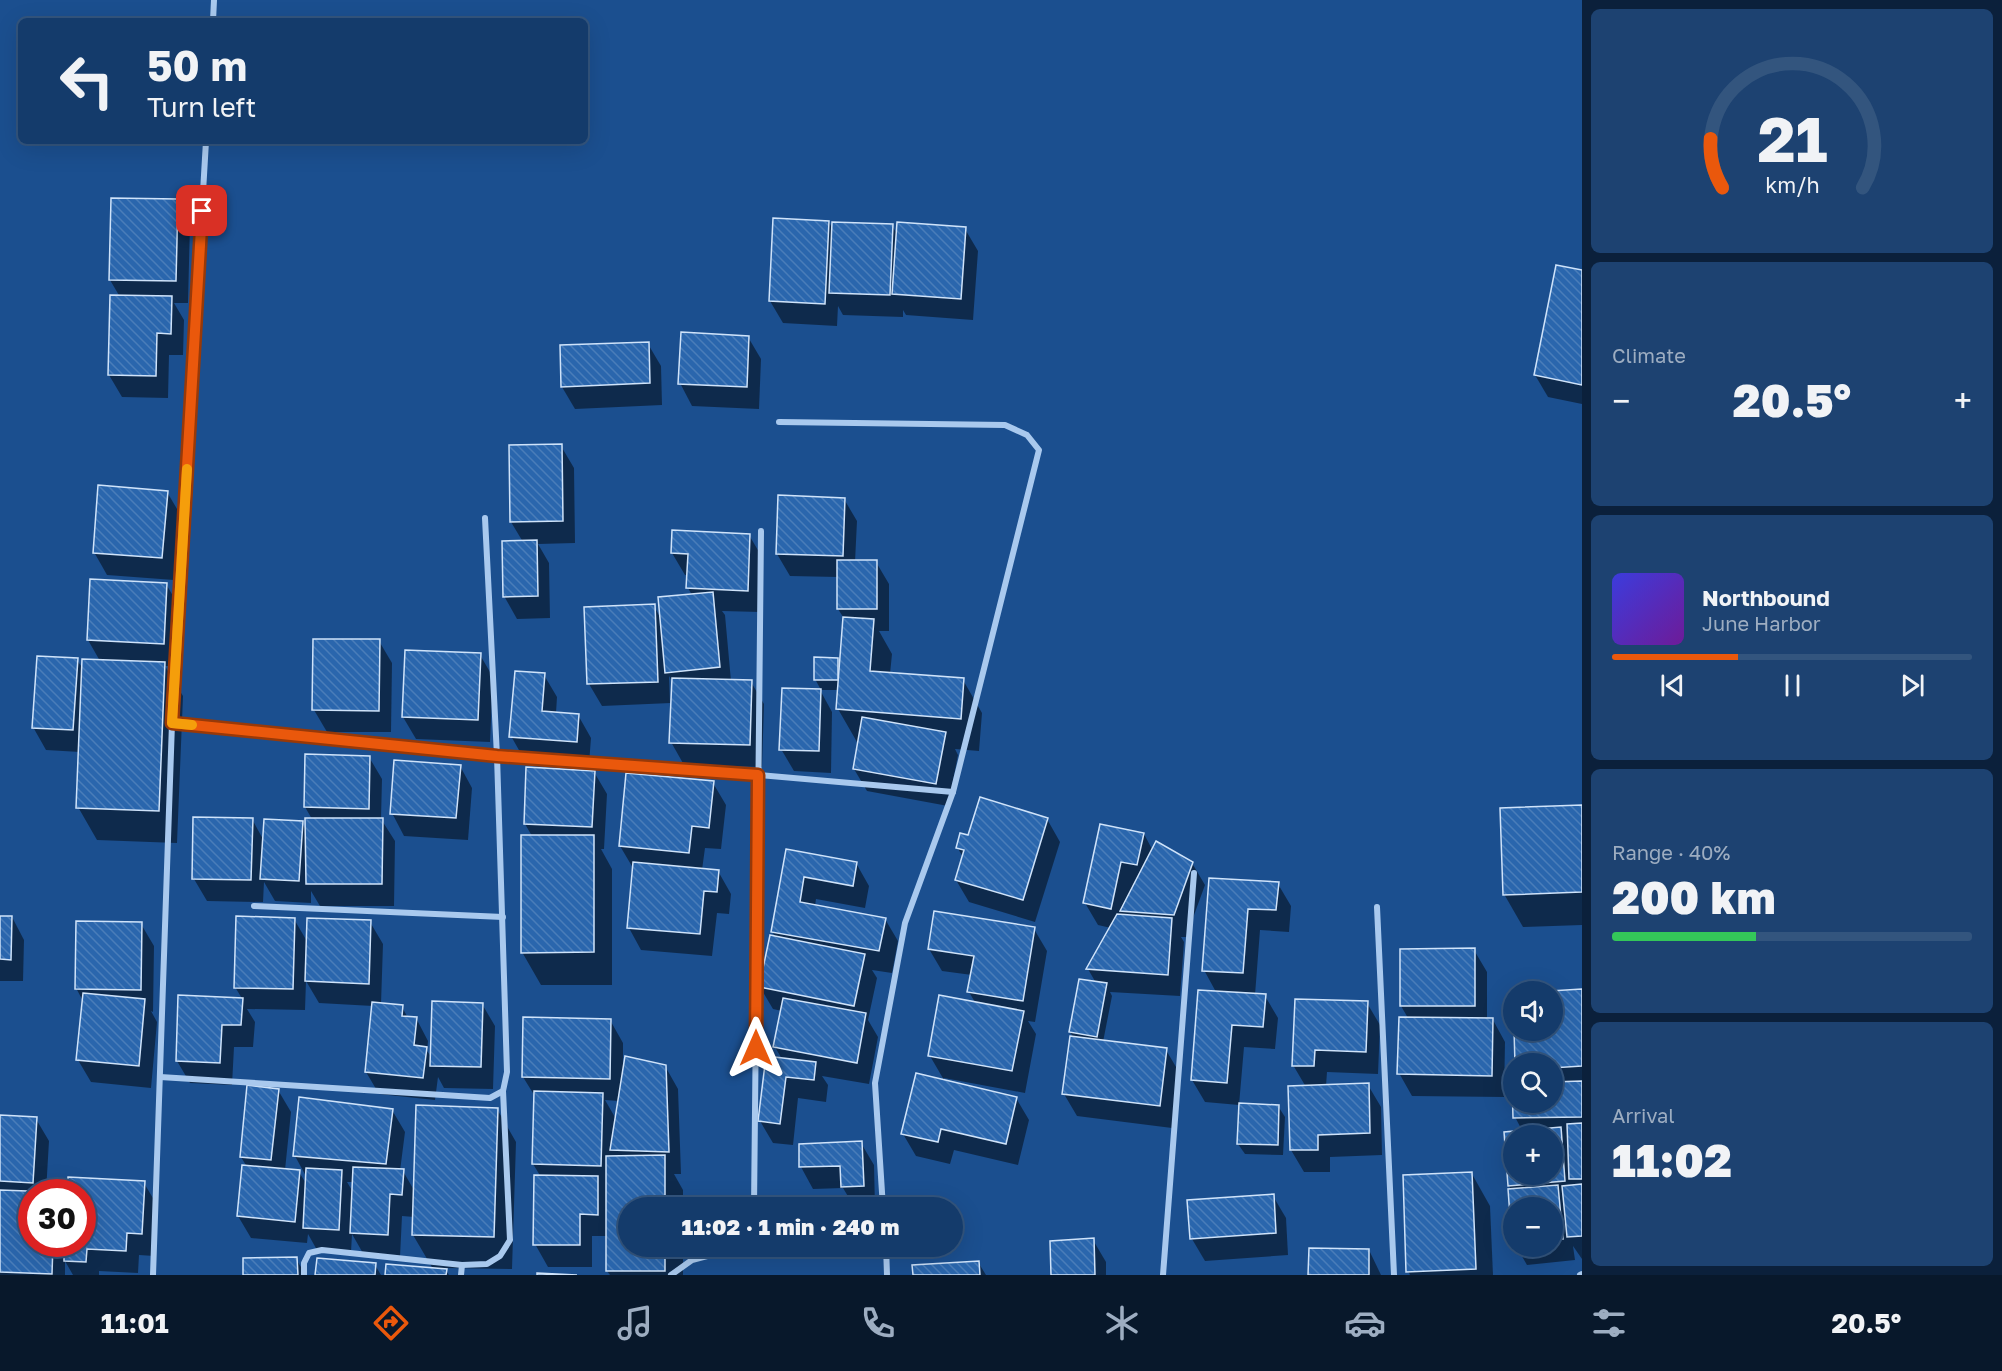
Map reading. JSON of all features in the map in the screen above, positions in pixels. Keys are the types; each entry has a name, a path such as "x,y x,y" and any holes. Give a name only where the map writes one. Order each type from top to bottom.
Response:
{"street":[{"path":"213,18 214,0"},
{"path":"153,1275 172,723 206,144"},
{"path":"779,422 1005,425 1027,435 1039,450 953,792 904,923 875,1083 882,1197"},
{"path":"304,1275 304,1263 309,1253 322,1250 462,1265 487,1264 500,1256 510,1240 502,1091 507,1072 497,756 485,518"},
{"path":"754,1197 761,531"},
{"path":"172,723 497,756 953,792"},
{"path":"1163,1275 1194,873"},
{"path":"254,906 502,917"},
{"path":"1377,907 1394,1275"},
{"path":"160,1077 490,1098 502,1091"},
{"path":"671,1275 692,1260 703,1257"},
{"path":"886,1257 887,1275"},
{"path":"461,1275 462,1265"}],"building":[{"path":"111,198 178,199 176,281 109,280"},
{"path":"773,218 829,221 825,304 769,301"},
{"path":"832,222 893,224 890,295 829,293"},
{"path":"897,222 966,227 961,299 892,294"},
{"path":"1556,265 1582,270 1582,385 1534,375"},
{"path":"110,295 172,296 171,334 157,333 156,376 108,375"},
{"path":"681,332 749,336 747,387 678,384"},
{"path":"649,342 650,383 561,387 560,345"},
{"path":"562,444 563,521 510,522 509,445"},
{"path":"98,485 168,491 162,558 93,553"},
{"path":"778,495 845,498 843,556 776,554"},
{"path":"672,530 750,534 748,591 686,588 688,554 671,553"},
{"path":"537,540 538,596 503,597 502,541"},
{"path":"837,560 877,560 877,609 837,609"},
{"path":"90,579 167,583 164,644 87,640"},
{"path":"713,592 720,667 665,673 658,597"},
{"path":"655,604 658,682 587,684 584,607"},
{"path":"843,617 874,619 870,671 964,678 961,719 836,709"},
{"path":"313,639 380,639 379,711 312,710"},
{"path":"405,650 481,653 478,720 402,717"},
{"path":"37,656 78,658 73,730 32,728"},
{"path":"814,657 838,658 838,680 814,680"},
{"path":"82,659 165,662 159,811 76,808"},
{"path":"515,671 545,673 542,711 579,714 577,742 509,737"},
{"path":"672,678 752,680 750,745 669,743"},
{"path":"782,688 821,689 819,751 779,750"},
{"path":"862,717 946,732 936,784 853,769"},
{"path":"305,754 370,756 369,809 304,807"},
{"path":"394,760 461,765 456,818 390,814"},
{"path":"526,767 595,771 592,827 524,824"},
{"path":"626,773 714,781 709,828 692,826 689,853 619,846"},
{"path":"980,797 1048,818 1023,900 955,880 964,850 956,848 960,833 968,835"},
{"path":"1582,805 1582,892 1503,895 1500,808"},
{"path":"193,817 253,818 251,880 192,879"},
{"path":"305,818 383,818 382,884 306,884"},
{"path":"264,819 303,821 299,881 260,879"},
{"path":"1100,824 1144,833 1137,865 1121,862 1111,909 1083,903"},
{"path":"521,835 594,835 594,952 521,953"},
{"path":"1156,841 1193,862 1174,915 1120,911"},
{"path":"786,849 857,862 853,886 804,877 800,902 886,918 879,951 771,932"},
{"path":"633,862 719,870 717,892 704,891 700,934 627,928"},
{"path":"1209,878 1279,882 1276,910 1248,909 1243,973 1202,971"},
{"path":"934,911 1035,927 1023,1001 967,992 974,956 928,949"},
{"path":"1117,914 1172,918 1168,975 1086,969"},
{"path":"0,916 12,916 11,960 0,959"},
{"path":"236,916 295,918 293,989 234,988"},
{"path":"307,918 371,920 369,984 305,981"},
{"path":"76,921 142,922 141,990 75,989"},
{"path":"770,935 865,954 854,1006 759,987"},
{"path":"1475,948 1475,1006 1400,1006 1400,949"},
{"path":"1079,979 1107,983 1097,1037 1069,1032"},
{"path":"1582,989 1582,1066 1563,1067 1563,1053 1515,1053 1514,1041 1563,1041 1563,990"},
{"path":"1198,990 1266,994 1263,1027 1232,1025 1227,1083 1191,1080"},
{"path":"83,993 145,999 139,1066 76,1060"},
{"path":"178,995 243,998 241,1025 222,1025 220,1063 176,1061"},
{"path":"939,995 1024,1011 1012,1071 928,1056"},
{"path":"783,998 866,1013 857,1063 773,1047"},
{"path":"1295,999 1368,1001 1366,1052 1315,1050 1314,1066 1292,1066"},
{"path":"432,1001 483,1003 481,1067 430,1066"},
{"path":"372,1002 403,1005 402,1016 417,1017 414,1045 427,1047 423,1078 365,1072"},
{"path":"523,1017 611,1019 610,1079 522,1077"},
{"path":"1399,1017 1493,1018 1492,1076 1397,1074"},
{"path":"1070,1036 1167,1048 1160,1106 1062,1094"},
{"path":"625,1056 666,1065 669,1152 610,1150"},
{"path":"766,1056 816,1062 814,1080 786,1077 780,1124 758,1121"},
{"path":"916,1073 1017,1097 1006,1144 941,1129 938,1142 901,1134"},
{"path":"1582,1081 1582,1117 1513,1118 1513,1113 1563,1113 1563,1082"},
{"path":"1369,1083 1370,1133 1318,1135 1318,1150 1290,1150 1288,1086"},
{"path":"247,1085 279,1089 271,1160 240,1157"},
{"path":"534,1091 603,1093 601,1166 532,1164"},
{"path":"299,1097 393,1109 386,1164 293,1156"},
{"path":"1239,1103 1279,1105 1278,1145 1237,1144"},
{"path":"416,1105 498,1108 494,1237 412,1235"},
{"path":"0,1115 37,1117 33,1179 18,1179 18,1182 0,1181"},
{"path":"1582,1123 1582,1179 1569,1179 1567,1124"},
{"path":"862,1141 864,1186 841,1187 840,1166 799,1167 799,1144"},
{"path":"1563,1154 1565,1181 1563,1181"},
{"path":"665,1155 665,1197 618,1197 618,1257 665,1257 665,1271 606,1271 606,1156"},
{"path":"242,1165 300,1170 295,1222 237,1216"},
{"path":"353,1167 404,1169 402,1195 390,1194 388,1235 350,1233"},
{"path":"306,1168 342,1170 339,1230 303,1228"},
{"path":"1472,1172 1476,1269 1406,1272 1403,1175"},
{"path":"534,1175 598,1176 598,1215 580,1214 580,1245 533,1245"},
{"path":"68,1177 145,1181 142,1234 127,1233 126,1251 96,1249 96,1179 68,1179"},
{"path":"1582,1184 1582,1236 1567,1237 1562,1186"},
{"path":"1558,1185 1559,1197 1509,1197 1508,1189"},
{"path":"0,1190 18,1191 18,1257 53,1257 52,1274 0,1272"},
{"path":"1274,1194 1276,1233 1190,1239 1187,1200"},
{"path":"1094,1238 1095,1275 1051,1275 1050,1241"},
{"path":"1309,1248 1369,1249 1369,1275 1308,1275"},
{"path":"64,1257 86,1257 86,1262 64,1261"},
{"path":"297,1257 298,1275 243,1275 243,1258"},
{"path":"317,1258 376,1263 375,1275 315,1275"},
{"path":"979,1261 980,1275 913,1275 912,1265"},
{"path":"386,1264 447,1269 446,1275 385,1275"},
{"path":"537,1273 577,1275 537,1275"}],"slow traffic":[{"path":"187,469 172,723 192,725"}],"route":[{"path":"202,211 172,723 497,756 758,775 756,1048"}]}
